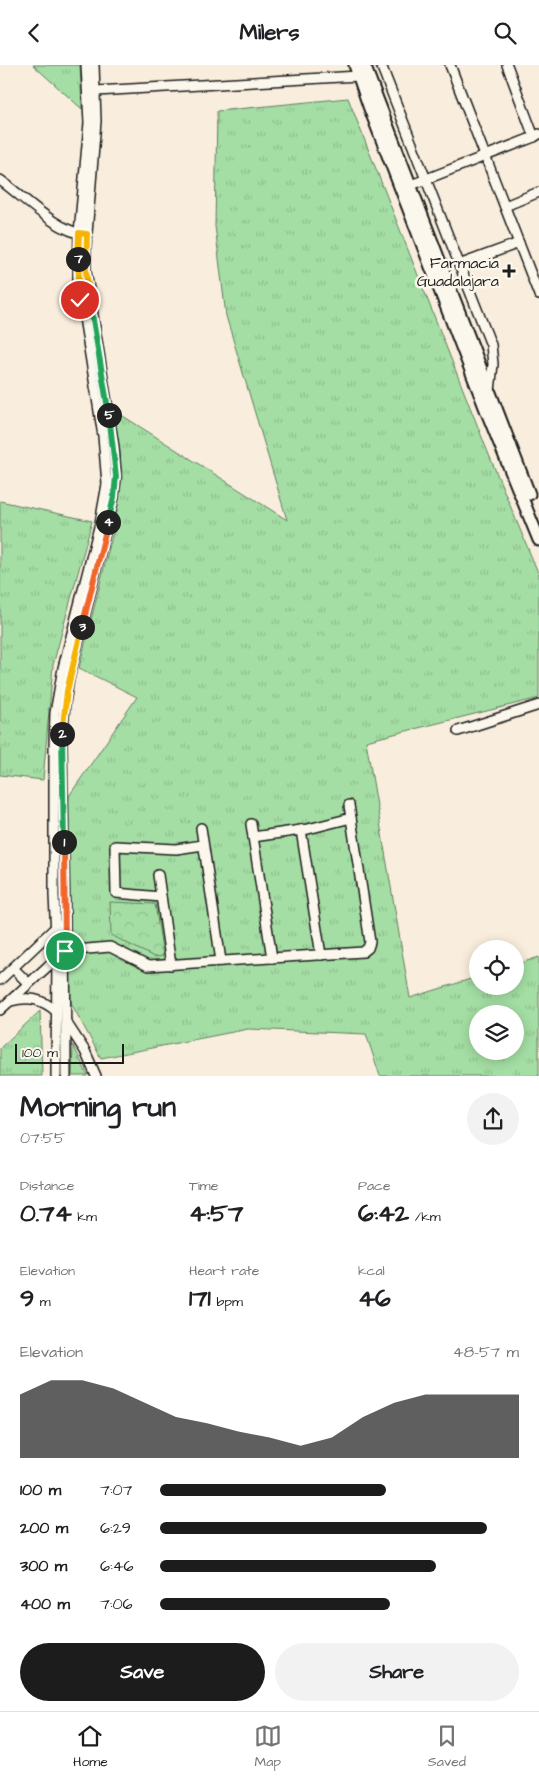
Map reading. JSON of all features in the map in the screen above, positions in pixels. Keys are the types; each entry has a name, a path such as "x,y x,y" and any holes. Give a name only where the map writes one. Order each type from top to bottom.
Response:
{"main road":[{"path":"355,65 490,393 526,496 539,540"},
{"path":"364,65 487,412 526,496 539,519"}],"street":[{"path":"66,1076 62,744 65,703 69,679 112,507 116,476 114,447 88,289 83,233 88,123 86,65"},
{"path":"56,1076 57,957 54,895 54,745 56,713 63,668 100,523 107,484 103,436 78,280 96,121 94,65"},
{"path":"381,65 490,345 493,364 490,393"},
{"path":"450,65 539,295"},
{"path":"406,187 537,136 507,65"},
{"path":"96,91 359,76"},
{"path":"378,103 393,97"},
{"path":"0,179 55,222 83,233"},
{"path":"505,205 539,192"},
{"path":"459,265 519,243"},
{"path":"458,731 539,705"},
{"path":"0,1010 65,951 110,947 148,966 363,952 368,948 370,942 349,805"},
{"path":"253,837 301,830 351,818"},
{"path":"251,824 272,958"},
{"path":"201,828 221,961"},
{"path":"301,830 321,955"},
{"path":"161,897 116,893 115,846 176,849 203,845"},
{"path":"158,875 171,965"},
{"path":"0,980 65,918"},
{"path":"13,968 28,983"},
{"path":"8,1002 29,998 43,1002 56,1011"},
{"path":"65,1021 85,1051 96,1076"}],"green space":[{"path":"33,65 80,65 82,109"},
{"path":"348,98 487,450 539,575 539,698 366,741 410,998 469,980 469,995 524,995 524,962 539,957 539,1076 380,1076 366,1034 248,1029 101,1058 70,1001 69,796 137,697 79,668 115,524 122,478 120,452 112,409 287,520 226,316 215,226 217,111"},
{"path":"0,501 92,521 53,665 43,780 0,775"},
{"path":"110,902 155,904 163,956 154,957 111,935"},
{"path":"40,1011 42,1076 0,1076 0,1048"},
{"path":"73,1045 88,1076 72,1076"}],"place":[{"name":"Farmacia Guadalajara","path":"509,271"}],"route":[{"path":"65,951 62,744 65,703 69,679 116,486 114,447 88,295 85,258 87,234 79,233 78,280 80,300"}]}
